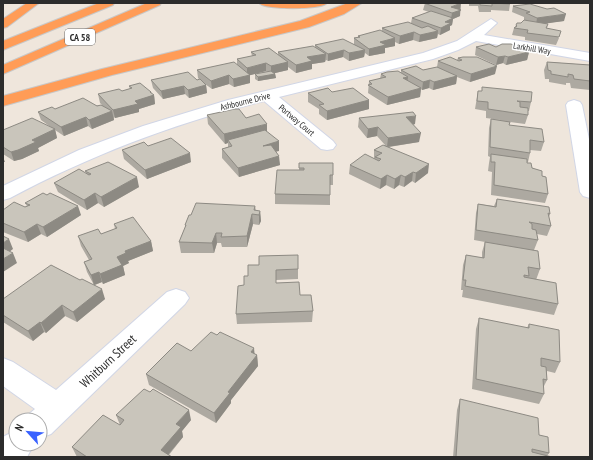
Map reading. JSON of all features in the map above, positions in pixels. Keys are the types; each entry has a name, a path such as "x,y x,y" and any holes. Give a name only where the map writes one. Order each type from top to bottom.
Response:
{"highway":[{"path":"3,24 34,3"},
{"name":"CA 58","path":"3,46 110,3"},
{"name":"CA 58","path":"3,70 156,3"},
{"path":"264,3 296,5 322,3"},
{"path":"3,101 118,70 309,22 338,12 357,3"}],"street":[{"name":"Ashbourne Drive","path":"3,194 56,167 137,134 212,110 428,56 446,50 474,37 491,23"},
{"name":"Larkhill Way","path":"474,37 590,57"},
{"name":"Portway Court","path":"268,96 327,144"},
{"path":"574,105 590,192"},
{"name":"Whitburn Street","path":"49,416 176,298"},
{"path":"3,370 49,416"}],"building":[{"path":"424,3 461,3 451,7 461,10 452,13"},
{"path":"480,3 492,3 492,6 480,5"},
{"path":"530,4 547,9 554,8 566,14 537,18 526,13 530,12 513,6"},
{"path":"431,11 453,18 445,22 451,23 441,28 412,18"},
{"path":"524,20 548,24 546,28 561,31 559,37 527,33 528,30 514,28 517,26 517,23 521,23"},
{"path":"408,22 422,28 428,26 438,31 420,35 414,32 400,36 382,28"},
{"path":"380,30 395,38 380,42 386,45 369,49 354,38 360,37 358,36"},
{"path":"343,39 365,50 349,53 344,50 328,54 315,45"},
{"path":"489,44 496,47 502,44 511,44 529,52 508,57 498,57 476,47"},
{"path":"313,46 326,54 307,57 312,61 296,65 278,52"},
{"path":"269,48 288,62 271,66 266,63 247,68 237,59 256,55 251,52"},
{"path":"450,57 459,61 462,60 458,58 477,57 497,66 471,74 438,61"},
{"path":"234,62 250,75 233,79 229,75 211,81 197,70"},
{"path":"547,62 590,65 590,81 574,79 573,75 568,74 568,77 551,74 551,71 548,70"},
{"path":"416,66 423,70 437,67 457,76 434,82 430,80 423,82 401,70"},
{"path":"271,71 275,74 258,77 255,74"},
{"path":"398,71 408,77 403,78 421,88 388,97 368,85 372,84 369,81 386,77 381,74"},
{"path":"188,72 197,80 200,79 206,85 188,90 184,86 161,91 151,80"},
{"path":"140,83 154,95 135,101 138,104 113,110 98,94 119,89 122,91 132,88 129,86"},
{"path":"482,87 532,92 531,102 517,101 520,102 520,107 528,108 528,115 488,109 488,102 477,101 478,91 482,91"},
{"path":"328,88 332,92 353,88 369,100 327,111 319,105 324,104 308,93"},
{"path":"83,98 97,106 101,105 112,111 89,120 86,117 61,127 38,112 52,107 55,109"},
{"path":"239,109 246,118 259,114 267,124 224,134 207,115"},
{"path":"413,112 416,116 406,117 421,133 388,138 378,127 368,129 359,118"},
{"path":"32,118 55,129 32,140 36,142 18,150 11,152 3,147 3,130"},
{"path":"491,119 510,122 509,125 542,129 544,142 530,140 530,153 490,147"},
{"path":"265,130 279,141 263,146 271,145 279,156 238,168 222,149 232,146 228,140"},
{"path":"171,138 190,153 145,170 122,150 144,142 148,146"},
{"path":"383,145 429,164 416,173 413,172 405,177 401,175 395,179 387,175 381,179 350,165 365,154 379,161 381,159 375,157 382,153 374,150"},
{"path":"491,154 527,159 527,163 531,163 532,168 542,171 542,176 546,177 548,194 494,185 495,162 491,162"},
{"path":"108,162 137,177 101,197 95,193 84,200 54,183 79,169 89,175 91,174 85,171"},
{"path":"299,163 333,163 333,175 330,175 330,195 275,194 277,170 304,170 304,168 299,168"},
{"path":"43,193 47,195 50,193 78,206 43,227 37,224 24,232 3,223 3,210 14,202 25,207 30,205 25,203"},
{"path":"497,199 549,207 550,214 548,213 551,226 529,222 532,224 532,229 536,230 538,240 476,230 478,204 496,207"},
{"path":"196,203 255,206 254,210 260,211 259,215 252,214 247,236 221,237 222,233 216,233 212,243 179,242 189,215 191,215"},
{"path":"133,217 151,241 125,251 126,253 117,257 122,265 100,274 99,272 91,275 84,262 92,259 78,236 98,229 101,234 117,228 114,224"},
{"path":"3,236 9,239 3,243"},
{"path":"485,242 538,251 540,269 528,267 529,276 524,275 524,277 556,283 558,304 465,286 466,280 463,280 466,255 484,258"},
{"path":"3,248 13,253 3,259"},
{"path":"298,255 298,269 276,270 276,283 299,282 300,295 311,295 313,311 236,314 238,286 244,285 244,276 248,276 248,265 259,265 259,256"},
{"path":"51,265 80,280 82,279 102,289 73,312 62,305 41,323 40,322 28,331 3,315 3,299"},
{"path":"479,318 529,328 529,324 559,330 560,362 541,358 541,366 546,367 547,380 543,379 544,394 476,379"},
{"path":"211,332 217,335 220,332 254,348 251,352 257,355 228,392 230,393 214,413 146,374 177,343 191,351"},
{"path":"144,389 150,392 153,389 189,410 176,424 181,427 161,450 172,457 87,457 72,447 103,415 120,425 124,420 116,415"},
{"path":"460,399 538,418 539,435 548,437 549,453 532,449 532,452 552,457 456,457"}]}
